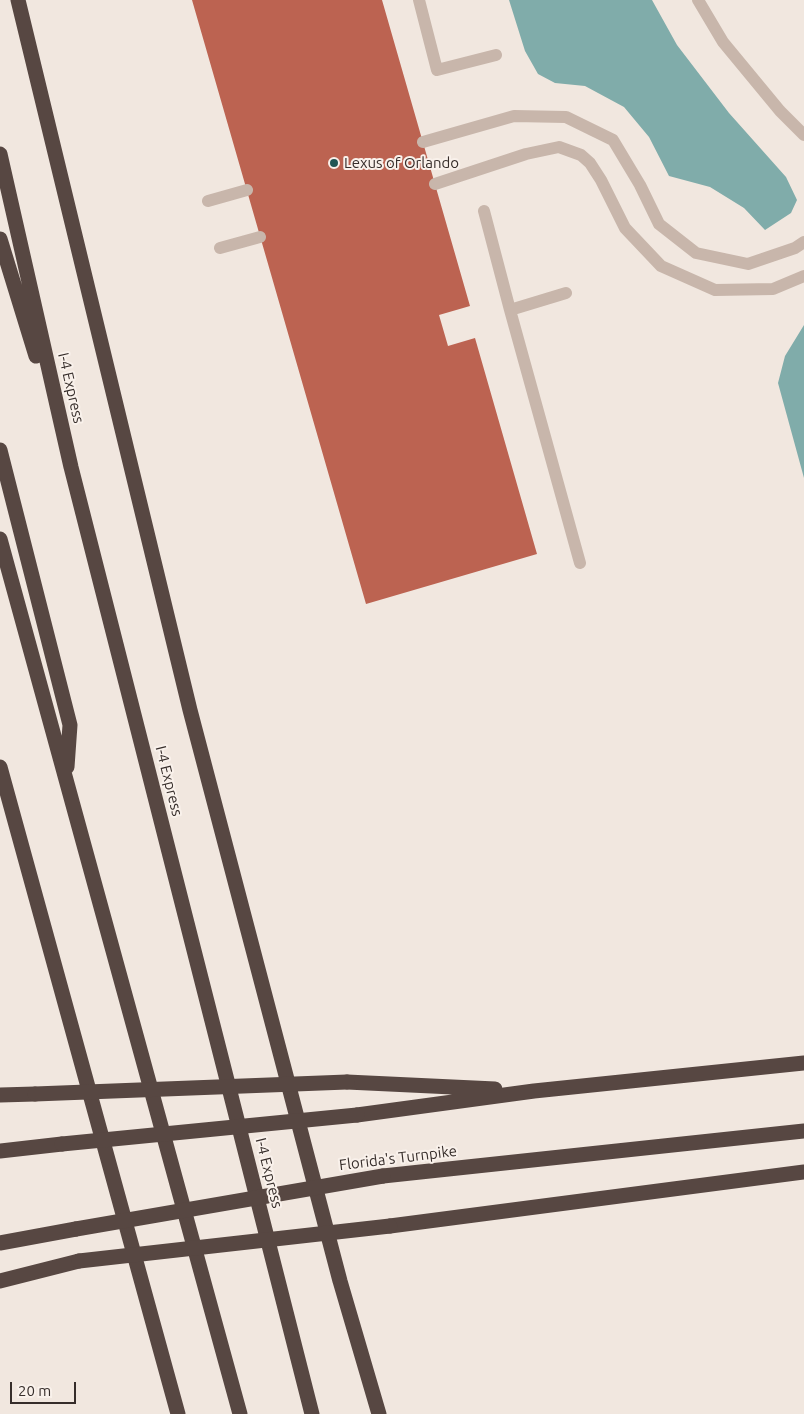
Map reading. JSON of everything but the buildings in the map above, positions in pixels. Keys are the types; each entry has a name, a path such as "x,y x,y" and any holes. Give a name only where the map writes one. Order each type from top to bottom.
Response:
{"highway":[{"path":"18,0 190,710 340,1281 379,1414"},
{"name":"I-4 Express","path":"0,154 71,467 312,1414"},
{"path":"0,239 71,467"},
{"path":"0,450 70,725 66,778"},
{"path":"0,539 240,1414"},
{"path":"0,767 176,1411"},
{"path":"0,1151 357,1115 534,1091 804,1063"},
{"path":"0,1095 347,1082 534,1091"},
{"name":"Florida's Turnpike","path":"0,1243 383,1176 804,1131"},
{"path":"0,1281 79,1261 390,1226 804,1172"}],"street":[{"path":"419,0 436,70 496,55"},
{"path":"698,0 723,42 780,111 804,135"},
{"path":"423,142 514,116 566,117 613,140 640,185 659,224 696,253 748,264 795,248 804,242"},
{"path":"435,184 526,154 560,147 581,155 590,163 601,180 625,228 661,266 715,290 773,289 804,276"},
{"path":"208,201 247,190"},
{"path":"484,211 580,563"},
{"path":"220,248 260,237"},
{"path":"510,310 566,293"}],"water":[{"path":"509,0 652,0 677,45 729,113 786,177 797,200 791,213 765,230 744,208 710,187 669,176 649,137 624,107 585,86 555,83 538,74 525,51"},
{"path":"804,325 804,478 778,383 785,356"}],"place":[{"name":"Lexus of Orlando","path":"334,163"}]}
